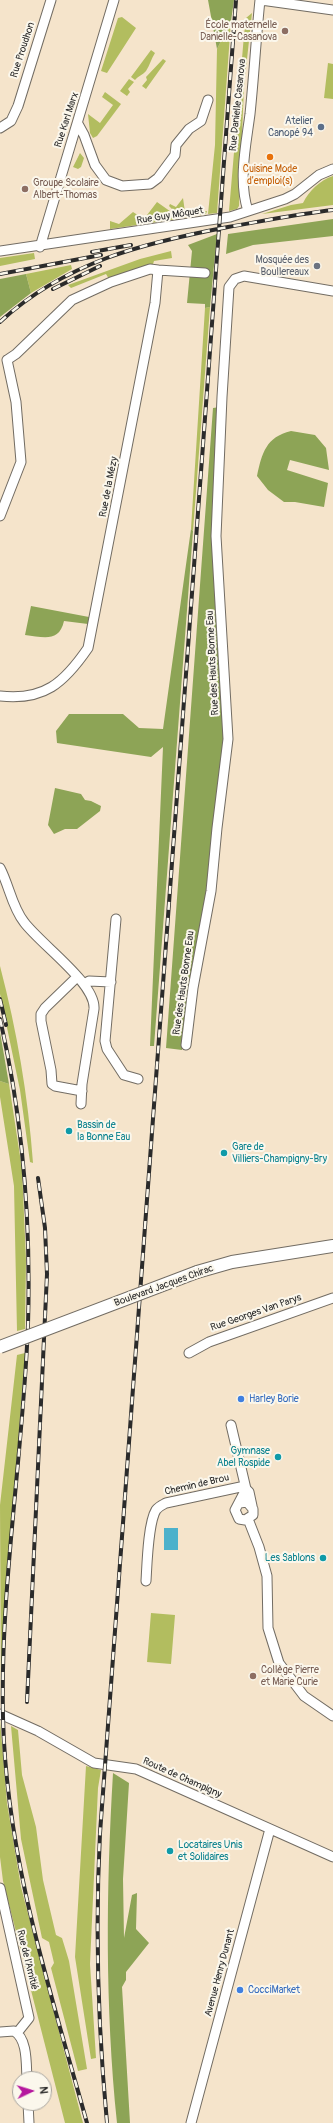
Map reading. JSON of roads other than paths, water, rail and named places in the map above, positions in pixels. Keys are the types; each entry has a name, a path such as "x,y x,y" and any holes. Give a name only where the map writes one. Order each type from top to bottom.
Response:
{"main road":[{"name":"Boulevard Jacques Chirac","path":"0,1347 197,1272 232,1262 333,1246"}],"street":[{"name":"Rue Proudhon","path":"0,128 11,121 18,106 51,0"},
{"name":"Rue Karl Marx","path":"40,247 114,0"},
{"path":"260,0 333,10"},
{"name":"Rue Danielle Casanova","path":"248,211 244,187 245,139 250,116 260,0"},
{"path":"78,124 84,135 95,166 106,180 122,186 150,184 158,178 175,155 176,145 189,129 201,121 208,100"},
{"name":"Rue Guy Môquet","path":"0,251 40,247 215,220 248,211 295,194 319,175 333,169"},
{"path":"0,516 21,462 16,402 4,358 77,296 150,269 205,273"},
{"name":"Rue de la Mézy","path":"0,696 13,697 38,695 72,671 88,648 156,303 158,270"},
{"name":"Rue des Hauts Bonne Eau","path":"186,1045 193,988 211,891 216,828 228,739 216,536 226,320 229,287 235,279 244,276 333,291"},
{"path":"0,868 23,921 84,984 91,994 94,1003 81,1104"},
{"path":"116,919 106,1036 107,1048 124,1075 138,1079"},
{"path":"77,977 45,1008 41,1014 41,1021 51,1070 52,1084 82,1091"},
{"path":"84,984 89,981 111,982"},
{"path":"90,1035 106,1036"},
{"name":"Rue Georges Van Parys","path":"189,1353 210,1342 333,1298"},
{"path":"231,1425 245,1487 249,1492 253,1515 248,1519 239,1519 236,1514 236,1507 240,1503 245,1487"},
{"name":"Chemin de Brou","path":"146,1581 153,1519 160,1506 166,1503 245,1487"},
{"path":"240,1503 247,1502 252,1506"},
{"path":"248,1519 259,1547 267,1576 268,1628 279,1663 304,1696 333,1716"},
{"name":"Route de Champigny","path":"0,1714 38,1731 94,1763 136,1769 333,1857"},
{"name":"Avenue Henry Dunant","path":"191,2123 270,1829"},
{"name":"Rue de l’Amitié","path":"0,1888 29,2018 17,2033"},
{"path":"0,2032 17,2033 25,2051 26,2071"},
{"path":"28,2111 29,2123"}],"water":[{"path":"164,1528 178,1528 178,1550 164,1550"}],"railway":[{"path":"107,2123 101,2051 98,1978 98,1869 100,1833 236,0"},
{"path":"0,322 25,301 51,284 107,258 136,248 228,227 333,210"},
{"path":"92,252 131,245"},
{"path":"0,274 101,255"},
{"path":"53,289 100,266"},
{"path":"0,999 6,1025"},
{"path":"0,1019 8,1057 20,1133 27,1210 29,1287 22,1423 8,1570 5,1619 3,1717 6,1769 12,1821 32,1923 87,2123"},
{"path":"27,1702 47,1274 45,1228 38,1178"}],"place":[{"name":"École maternelle Danielle-Casanova","path":"285,31"},
{"name":"Atelier Canopé 94","path":"321,127"},
{"name":"Cuisine Mode d’emploi(s)","path":"270,157"},
{"name":"Groupe Scolaire Albert-Thomas","path":"25,189"},
{"name":"Mosquée des Boullereaux","path":"317,266"},
{"name":"Bassin de la Bonne Eau","path":"69,1131"},
{"name":"Gare de Villiers-Champigny-Bry","path":"224,1153"},
{"name":"Harley Borie","path":"241,1399"},
{"name":"Gymnase Abel Rospide","path":"278,1457"},
{"name":"Les Sablons","path":"323,1558"},
{"name":"Collège Pierre et Marie Curie","path":"253,1676"},
{"name":"Locataires Unis et Solidaires","path":"170,1851"},
{"name":"CocciMarket","path":"240,1990"}]}
